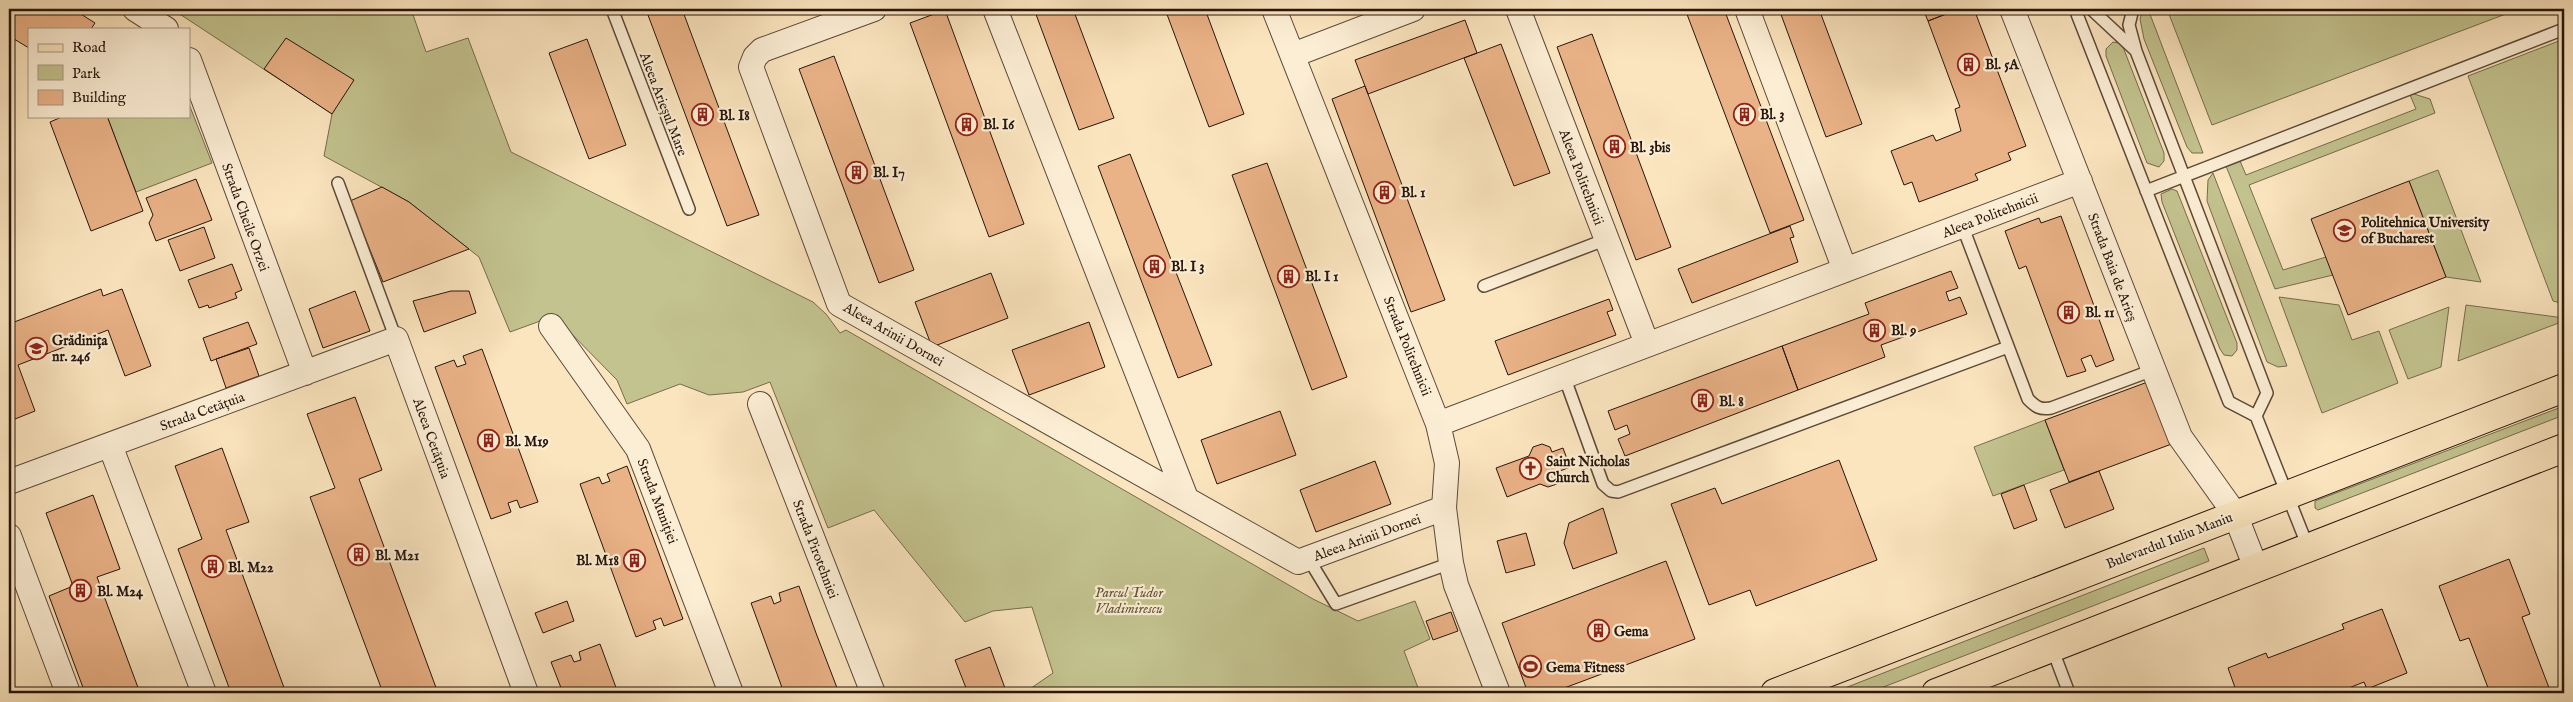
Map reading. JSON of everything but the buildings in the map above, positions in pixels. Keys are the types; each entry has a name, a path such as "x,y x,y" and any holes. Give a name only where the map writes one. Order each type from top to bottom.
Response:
{"main road":[{"name":"Bulevardul Iuliu Maniu","path":"1774,693 2564,388"},
{"path":"1936,693 2564,448"}],"street":[{"path":"135,9 164,28"},
{"name":"Aleea Arinii Dornei","path":"874,9 762,50 755,57 751,67 839,304 1298,562 1444,508"},
{"path":"995,9 1186,498"},
{"name":"Strada Politehnicii","path":"1274,9 1438,424 1447,463 1444,508 1451,564 1456,585 1498,693"},
{"path":"1293,55 1413,9"},
{"name":"Aleea Politehnicii","path":"1518,9 1647,344"},
{"path":"1747,9 1845,270"},
{"name":"Strada Baia de Arieș","path":"2012,9 2180,437 2236,514 2256,568"},
{"name":"Strada Cheile Orzei","path":"190,63 305,373"},
{"name":"Aleea Politehnicii","path":"1438,424 2080,181"},
{"name":"Strada Muniției","path":"551,326 638,449 731,693"},
{"name":"Strada Cetățuia","path":"9,482 396,340"},
{"name":"Aleea Cetățuia","path":"396,340 526,693"},
{"name":"Strada Pirotehniei","path":"760,404 873,693"},
{"path":"110,445 204,693"},
{"path":"9,536 68,693"}],"lane":[{"name":"Aleea Arieșul Mare","path":"612,9 688,209"},
{"path":"2076,9 2230,402 2256,416 2308,547"},
{"path":"2091,9 2136,51"},
{"path":"2133,9 2129,25 2136,51 2182,177 2267,393 2256,416"},
{"path":"2146,191 2564,30"},
{"name":"Aleea Cetățuia","path":"338,183 396,340"},
{"path":"1962,225 2028,399 2042,409 2051,408 2153,370"},
{"path":"1484,286 1607,239"},
{"path":"1564,376 1603,484 1611,491 1618,492 2008,347"},
{"path":"1308,558 1336,604 1451,564"},
{"path":"2052,648 2069,693"}],"green space":[{"name":"Parcul Tudor Vladimirescu","path":"172,9 389,9 394,11 411,9 426,52 468,38 511,152 813,302 826,314 840,333 846,330 1313,599 1358,621 1415,601 1430,639 1404,651 1420,693 1024,693 1053,673 1032,607 993,611 965,622 874,510 828,528 770,382 743,392 709,395 680,384 627,404 617,380 554,316 510,332 479,257 409,202 324,156 332,114"},
{"path":"2143,9 2148,9 2203,153 2192,153 2187,147 2144,39 2140,19"},
{"path":"2167,9 2519,9 2212,125"},
{"path":"2564,39 2564,304 2553,301 2468,76"},
{"path":"2113,42 2119,43 2123,47 2164,153 2164,161 2159,167 2147,163 2106,56 2106,49"},
{"path":"2414,94 2430,99 2435,113 2249,185 2283,270 2326,257 2333,275 2275,289 2226,166 2240,161 2246,175 2416,109 2410,95"},
{"path":"190,107 212,163 136,192 108,118 190,118"},
{"path":"2438,170 2481,282 2446,277 2409,181"},
{"path":"2213,173 2287,366 2278,367 2267,362 2207,201 2208,180"},
{"path":"2172,189 2177,191 2237,343 2237,350 2232,356 2224,355 2220,349 2162,202 2161,194"},
{"path":"2279,297 2339,305 2352,340 2379,331 2398,383 2322,413"},
{"path":"2466,305 2564,318 2564,321 2458,361"},
{"path":"2449,307 2441,367 2408,379 2389,330"},
{"path":"2564,406 2564,415 2318,510 2315,508 2315,501"},
{"path":"2045,420 2064,470 1993,496 1974,447"},
{"path":"2204,548 2209,561 1868,693 1832,693"}],"place":[{"name":"Bl. 5A","path":"1969,64"},
{"name":"Bl. 3","path":"1744,114"},
{"name":"Bl. I8","path":"703,115"},
{"name":"Bl. I6","path":"967,124"},
{"name":"Bl. 3bis","path":"1614,147"},
{"name":"Bl. I7","path":"857,172"},
{"name":"Bl. 1","path":"1385,192"},
{"name":"Politehnica University of Bucharest","path":"2345,230"},
{"name":"Bl. I 3","path":"1155,266"},
{"name":"Bl. I 1","path":"1289,276"},
{"name":"Bl. 11","path":"2069,312"},
{"name":"Bl. 9","path":"1875,330"},
{"name":"Grădinița nr. 246","path":"36,348"},
{"name":"Bl. 8","path":"1703,401"},
{"name":"Bl. M19","path":"489,441"},
{"name":"Saint Nicholas Church","path":"1530,469"},
{"name":"Bl. M21","path":"359,555"},
{"name":"Bl. M18","path":"635,560"},
{"name":"Bl. M22","path":"212,567"},
{"name":"Bl. M24","path":"81,591"},
{"name":"Gema","path":"1598,631"},
{"name":"Gema Fitness","path":"1530,667"}]}
